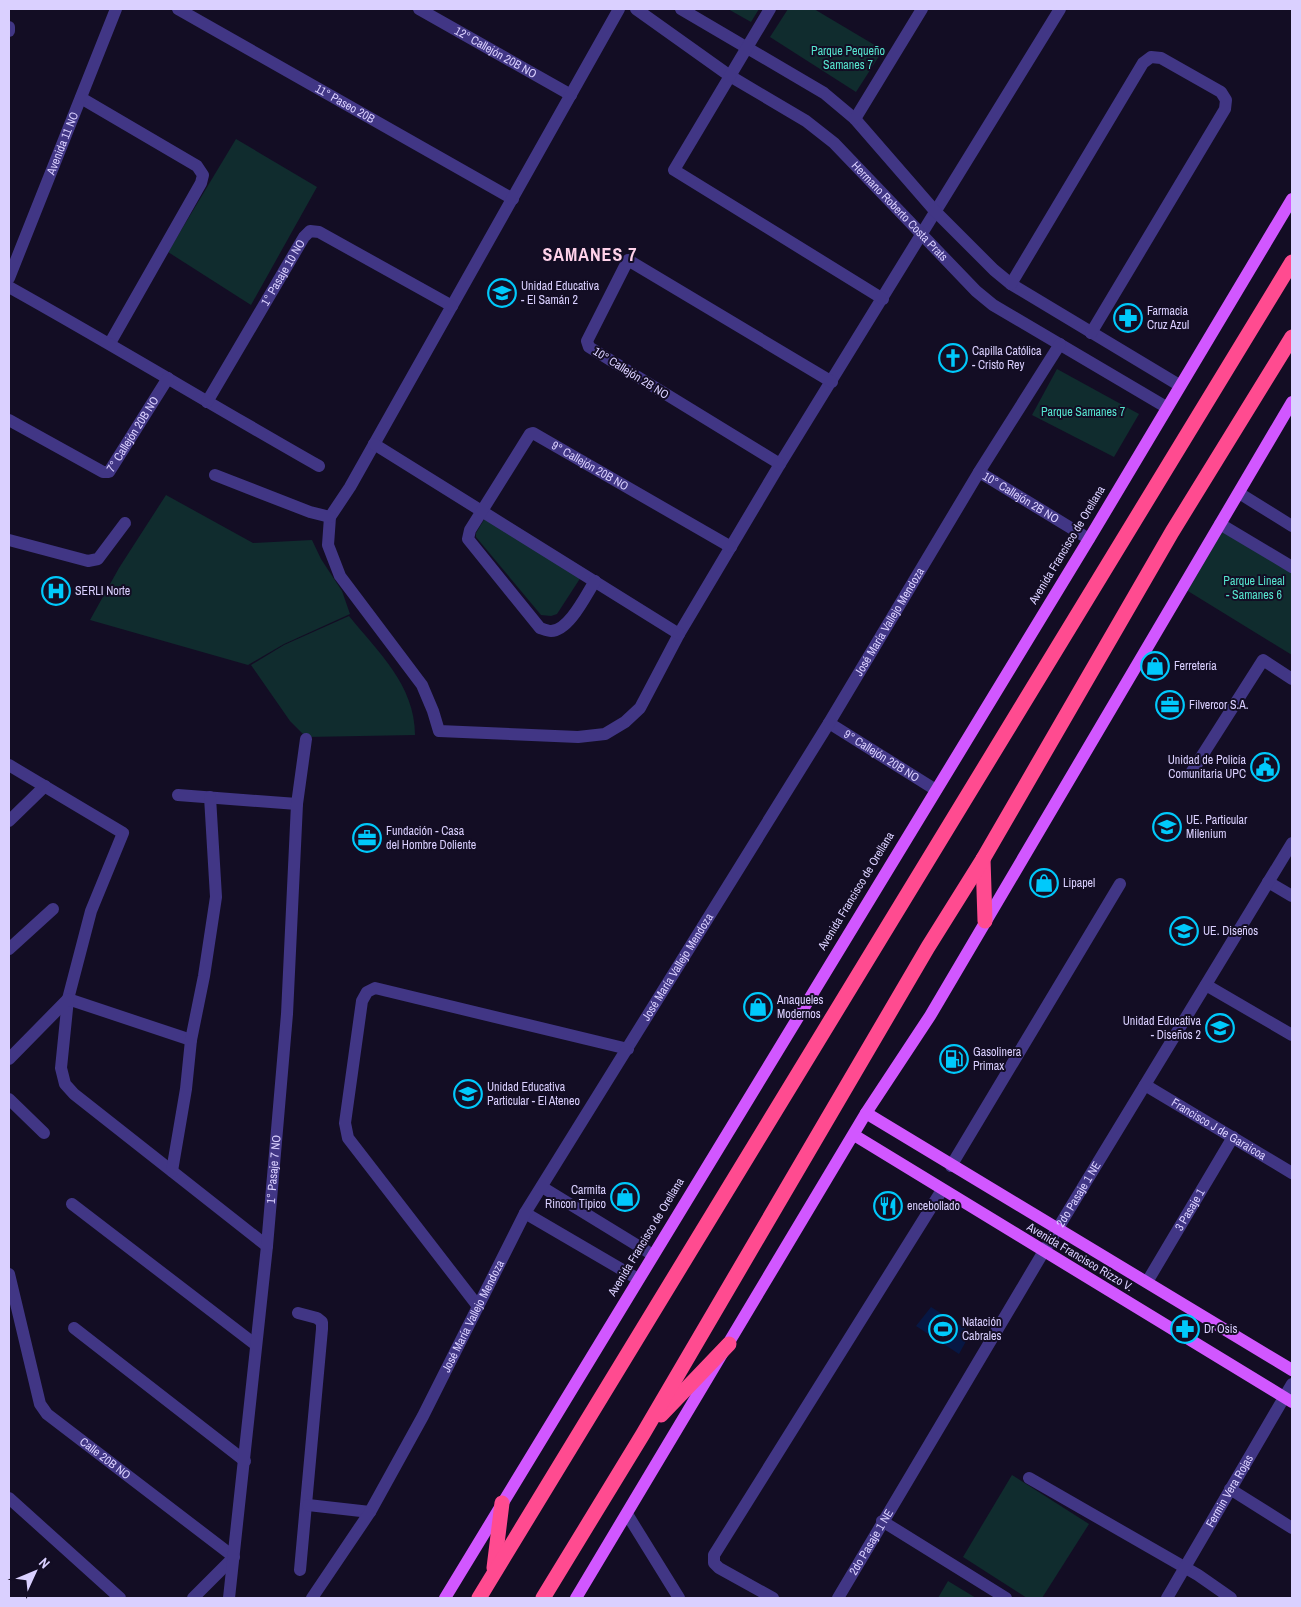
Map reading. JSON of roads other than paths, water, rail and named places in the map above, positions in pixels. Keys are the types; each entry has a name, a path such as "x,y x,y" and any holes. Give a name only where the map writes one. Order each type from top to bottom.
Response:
{"highway":[{"path":"479,1598 1292,262"},
{"path":"543,1598 643,1434 928,947 983,860 1172,532 1292,336"},
{"path":"983,860 985,921"},
{"path":"643,1434 729,1344"},
{"path":"493,1574 502,1503"}],"main road":[{"name":"Avenida Francisco de Orellana","path":"445,1598 652,1254 1089,539 1166,407 1292,199"},
{"path":"576,1598 866,1113 930,1016 1292,402"},
{"name":"Avenida Francisco Rizzo V.","path":"866,1113 1292,1370"},
{"name":"Avenida Francisco Rizzo V.","path":"854,1135 1288,1399"}],"street":[{"name":"Avenida 11 NO","path":"9,278 116,9"},
{"name":"11° Paseo 20B","path":"178,9 513,199"},
{"name":"12° Callejón 20B NO","path":"419,9 571,95"},
{"path":"619,9 374,444 330,517 328,545 340,576 422,685 439,730 578,737 605,734 625,722 640,708 680,634 780,464 1060,9"},
{"name":"Hermano Roberto Costa Prats","path":"636,9 730,76 806,121 834,143 976,292 993,305 1166,407"},
{"path":"681,9 824,93 855,119 935,211 994,270 1011,284 1180,385"},
{"path":"770,9 674,170 883,299"},
{"path":"855,119 922,9"},
{"path":"1011,284 1143,63 1152,57 1161,58 1221,92 1226,100 1225,109 1091,333"},
{"path":"81,98 197,166 203,175 201,183 110,343"},
{"name":"1° Pasaje 10 NO","path":"207,402 304,237 310,232 319,232 452,306"},
{"name":"10° Callejón 2B NO","path":"780,464 589,347 587,340 628,260 832,382"},
{"path":"9,287 110,343 207,402 319,466"},
{"name":"José María Vallejo Mendoza","path":"312,1598 370,1512 423,1416 477,1305 525,1213 828,723 978,472 1060,344"},
{"name":"7° Callejón 20B NO","path":"9,420 103,472 109,472 168,378"},
{"name":"9° Callejón 20B NO","path":"482,512 533,432 731,547"},
{"path":"374,444 680,634"},
{"name":"10° Callejón 2B NO","path":"978,472 1089,539"},
{"path":"216,475 310,512 330,517"},
{"path":"1239,493 1292,526"},
{"path":"482,512 470,530 468,539 540,628 551,632 561,628 570,620 595,581"},
{"path":"9,540 88,561 98,559 125,522"},
{"path":"1220,524 1292,567"},
{"path":"1191,773 1263,660 1292,679"},
{"name":"9° Callejón 20B NO","path":"828,723 936,790"},
{"name":"1° Pasaje 7 NO","path":"229,1598 267,1246 287,1014 297,804 306,739"},
{"path":"9,765 123,833 91,911 68,999 61,1068 65,1084 74,1094 267,1246"},
{"path":"9,821 45,786"},
{"path":"178,795 297,804"},
{"path":"172,1171 186,1089 191,1040 204,976 216,897 210,797"},
{"name":"2do Pasaje 1 NE","path":"838,1598 1044,1251 1292,843"},
{"path":"1268,882 1292,896"},
{"path":"952,1166 1120,884"},
{"path":"9,949 53,909"},
{"path":"1206,985 1292,1035"},
{"path":"477,1305 348,1138 345,1124 362,1001 367,992 375,988 628,1049"},
{"path":"68,999 191,1040"},
{"path":"9,1059 68,999"},
{"name":"Francisco J de Garaicoa","path":"1145,1085 1292,1173"},
{"path":"9,1099 44,1133"},
{"name":"3 Pasaje 1","path":"1147,1282 1233,1137"},
{"path":"542,1187 652,1254"},
{"path":"773,1598 719,1568 714,1563 714,1555 942,1190"},
{"path":"72,1204 256,1345"},
{"path":"525,1213 638,1279"},
{"name":"Calle 20B NO","path":"9,1274 40,1404 47,1414 234,1556"},
{"path":"298,1313 317,1318 322,1322 308,1505 300,1570"},
{"path":"74,1328 245,1461"},
{"name":"Fermin Vera Rojas","path":"1167,1598 1230,1489 1288,1399 1292,1384"},
{"path":"1029,1478 1185,1568 1231,1598"},
{"path":"1230,1489 1292,1528"},
{"path":"9,1498 120,1598"},
{"path":"308,1505 370,1512"},
{"path":"627,1514 679,1598"},
{"path":"882,1521 1006,1598"},
{"path":"193,1598 234,1556"}],"water":[{"name":"Natación Cabrales","path":"931,1307 971,1332 959,1354 916,1326"}],"place":[{"name":"Unidad Educativa - El Samán 2","path":"502,293"},
{"name":"Farmacia Cruz Azul","path":"1128,318"},
{"name":"Capilla Católica - Cristo Rey","path":"953,358"},
{"name":"SERLI Norte","path":"56,591"},
{"name":"Ferretería","path":"1155,666"},
{"name":"Filvercor S.A.","path":"1170,705"},
{"name":"Unidad de Policía Comunitaria UPC","path":"1265,767"},
{"name":"UE. Particular Milenium","path":"1167,827"},
{"name":"Fundación - Casa del Hombre Doliente","path":"367,838"},
{"name":"Lipapel","path":"1044,883"},
{"name":"UE. Diseños","path":"1184,931"},
{"name":"Anaqueles Modernos","path":"758,1007"},
{"name":"Unidad Educativa - Diseños 2","path":"1220,1028"},
{"name":"Gasolinera Primax","path":"954,1059"},
{"name":"Unidad Educativa Particular - El Ateneo","path":"468,1094"},
{"name":"Carmita Rincon Tipico","path":"625,1197"},
{"name":"encebollado","path":"888,1206"},
{"name":"Natación Cabrales","path":"943,1329"},
{"name":"Dr Osis","path":"1185,1329"}],"district":[{"name":"SAMANES 7","path":"590,254"}],"park label":[{"name":"Parque Pequeño Samanes 7","path":"848,58"},
{"name":"Parque Samanes 7","path":"1083,412"},
{"name":"Parque Lineal - Samanes 6","path":"1254,588"}]}
